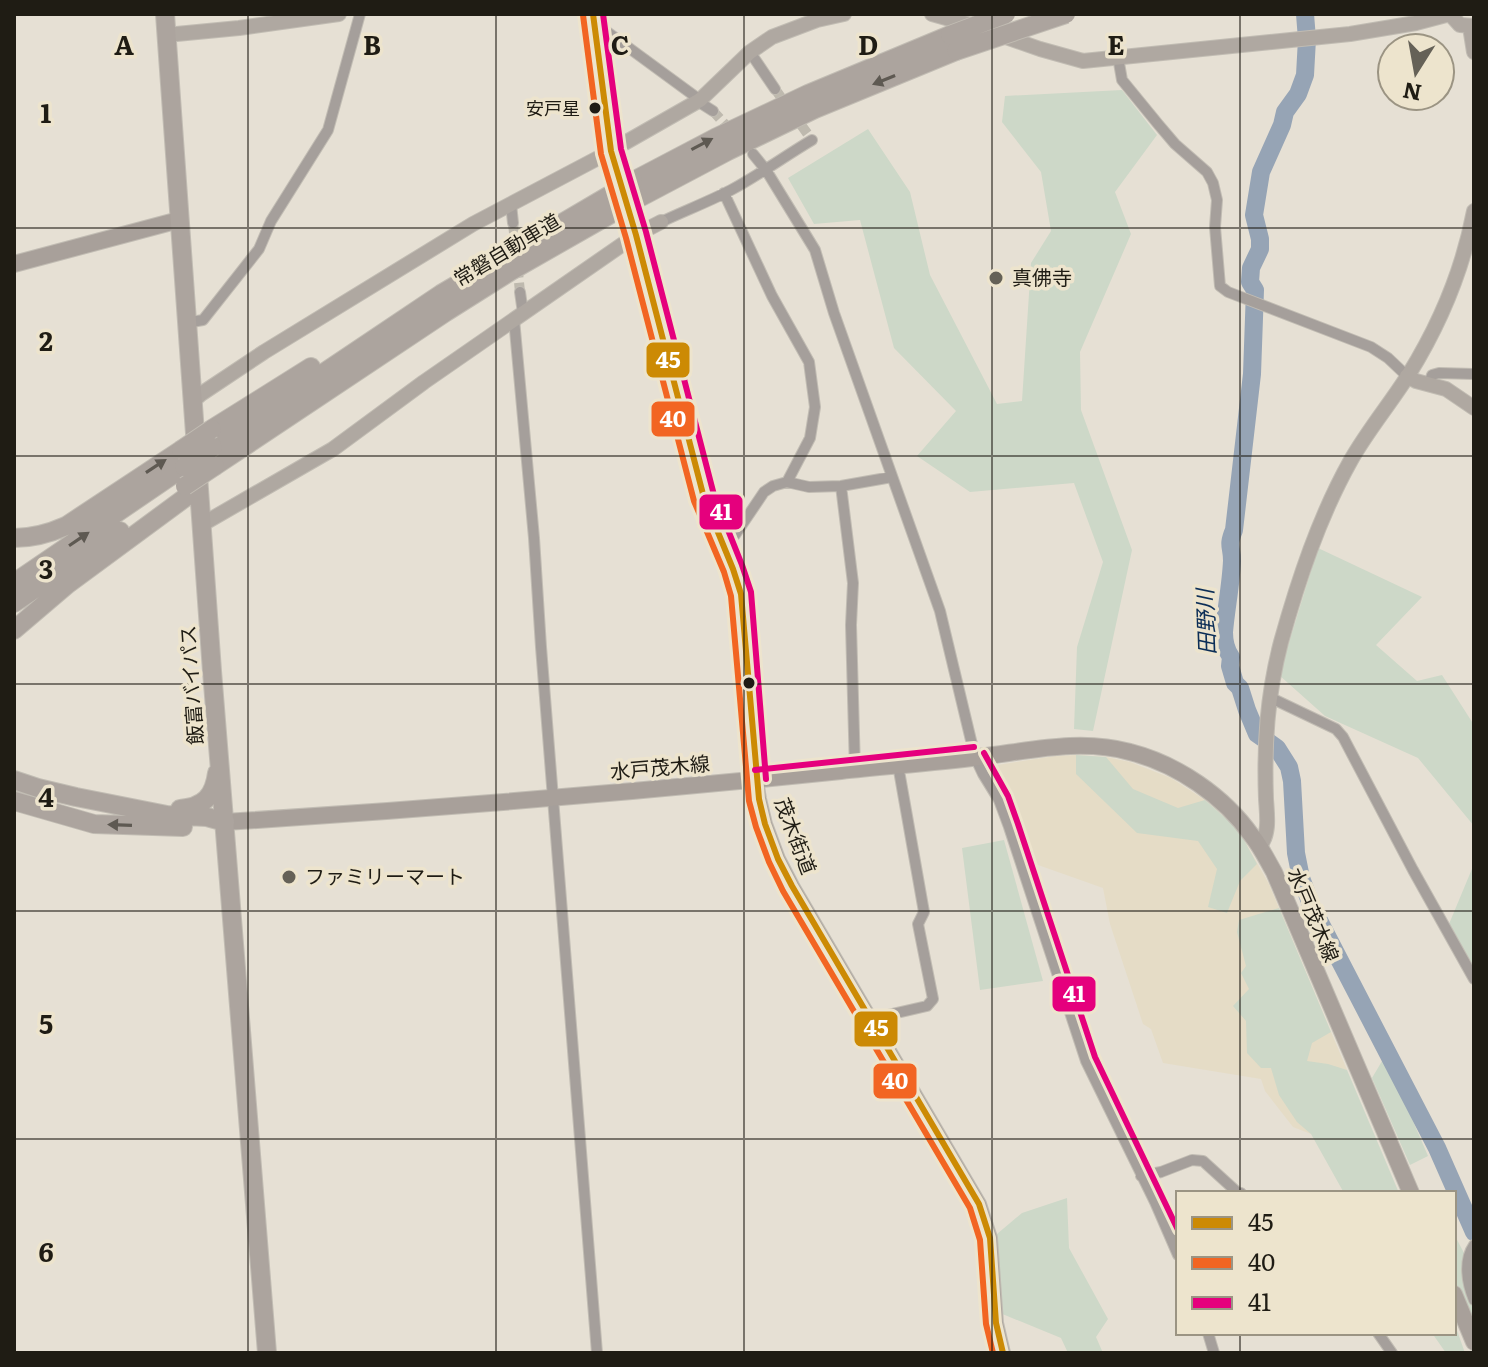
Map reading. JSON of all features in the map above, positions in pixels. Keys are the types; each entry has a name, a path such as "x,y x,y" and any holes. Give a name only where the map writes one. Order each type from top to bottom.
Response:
{"highway":[{"name":"飯富バイパス","path":"165,14 201,525 267,1353"},
{"name":"常磐自動車道","path":"953,43 1006,14"},
{"name":"常磐自動車道","path":"214,455 502,247 582,211 613,207 715,138 808,94 953,43 1066,14"},
{"path":"14,538 41,536 66,526 182,458 214,455 373,371 516,279 613,207"},
{"path":"14,630 186,492 214,455"},
{"path":"14,583 182,458"},
{"path":"14,603 186,492"},
{"path":"149,811 183,809 202,803 212,792 219,757"},
{"path":"14,780 52,792 167,815 207,817 225,822"},
{"path":"14,801 94,824 207,828 225,822"}],"main road":[{"path":"14,264 179,220"},
{"name":"水戸茂木線","path":"225,822 756,780 1066,746 1129,751 1168,766 1206,789 1229,809 1260,846 1274,872 1410,1191"},
{"path":"1456,1298 1473,1334"}],"street":[{"path":"166,35 339,14"},
{"path":"186,323 203,320 259,249 271,221 328,130 360,14"},
{"path":"192,402 264,352 473,224 700,100 750,52 772,37 817,20 844,14"},
{"path":"932,14 1083,61 1338,35 1416,23 1450,14 1460,25 1472,26 1474,52"},
{"path":"594,18 713,111"},
{"name":"茂木街道","path":"594,18 611,151 636,235 704,498 741,594 756,780 765,824 792,886 979,1204 990,1238 996,1323 1003,1353"},
{"path":"750,52 775,89"},
{"path":"1118,57 1122,80 1175,144 1207,172 1213,183 1217,200 1215,227 1220,286 1255,303 1371,347 1407,376 1446,389 1474,408"},
{"path":"201,525 333,449 636,235 724,193 812,140"},
{"path":"753,154 815,250 834,313 940,611 975,757 999,800 1009,827 1086,1061 1176,1251"},
{"path":"724,193 772,296 809,362 815,407 810,438 787,482"},
{"path":"511,204 513,223"},
{"path":"1260,846 1267,823 1264,756 1269,697 1281,643 1311,547 1349,463 1432,334 1451,292 1469,238 1474,211"},
{"path":"520,292 518,316 534,538 597,1353"},
{"path":"1429,384 1432,375 1439,373 1474,374"},
{"path":"722,541 735,535 764,492 773,486 787,482 809,487 841,486 892,477"},
{"path":"841,486 853,583 851,625 855,770"},
{"path":"1269,697 1336,729 1343,737 1474,979"},
{"path":"870,1019 927,1006 933,999 918,924 924,912 898,765"},
{"path":"1141,1176 1192,1160 1203,1161 1236,1191"},
{"path":"1472,1254 1468,1287 1474,1300"},
{"path":"1379,1335 1392,1353"}],"shaded area":[{"path":"1076,755 1130,762 1171,778 1205,800 1231,823 1244,840 1269,884 1347,1070 1347,1081 1311,1134 1293,1127 1265,1091 1261,1079 1163,1063 1151,1029 1143,1024 1110,924 1103,888 1024,860 1013,814 991,766"}],"green space":[{"path":"1122,90 1157,135 1115,192 1131,234 1080,352 1081,410 1132,550 1093,731 1074,729 1077,647 1103,562 1074,483 970,492 917,456 956,411 894,348 860,220 814,224 788,178 868,129 910,192 930,275 997,404 1022,401 1031,263 1051,231 1041,172 1002,122 1005,96"},
{"path":"1318,548 1422,597 1376,645 1417,681 1442,675 1474,725 1474,826 1418,758 1325,716 1279,675"},
{"path":"1076,755 1106,757 1133,789 1178,808 1205,800 1231,823 1257,864 1240,881 1227,913 1208,907 1217,869 1198,841 1137,833 1076,774"},
{"path":"1004,840 1043,981 980,990 962,848"},
{"path":"1474,864 1474,974 1444,936"},
{"path":"1279,908 1331,1032 1312,1043 1307,1061 1347,1070 1398,1191 1343,1191 1311,1134 1297,1122 1279,1095 1271,1068 1261,1068 1247,1053 1246,1021 1233,1006 1249,989 1241,973 1246,966 1237,932 1239,920"},
{"path":"1385,1056 1428,1156 1410,1165 1372,1078"},
{"path":"1067,1198 1069,1248 1108,1319 1096,1337 1103,1353 1068,1353 1061,1338 1000,1313 997,1234 1022,1213"},
{"path":"1456,1238 1474,1272 1474,1323 1456,1284"},
{"path":"1456,1328 1465,1353 1446,1353 1433,1335 1456,1335"}],"waterway":[{"name":"田野川","path":"1305,14 1305,75 1298,94 1285,112 1261,172 1254,215 1260,249 1251,268 1250,282 1255,290 1252,374 1230,543 1232,561 1224,638 1235,683 1240,688 1257,734 1277,748 1289,767 1296,853 1312,907 1437,1148 1456,1191"},
{"name":"田野川","path":"1456,1191 1474,1232"}],"tunnel":[{"path":"775,89 812,140"},
{"path":"713,111 732,132"},
{"path":"513,223 520,292"}],"transit line":[{"name":"45","path":"593,14 611,151 636,235 704,498 741,594 759,799 765,824 792,886 979,1204 990,1238 996,1323 1003,1353"},
{"name":"41","path":"603,14 621,149 646,232 714,495 751,592 766,779"},
{"name":"40","path":"583,15 601,154 626,238 694,501 731,596 749,801 756,827 783,891 970,1208 980,1240 986,1324 993,1353"},
{"name":"41","path":"755,770 974,747"},
{"name":"41","path":"984,753 1008,796 1095,1057 1176,1226"}],"place":[{"name":"安戸星","path":"595,108"},
{"name":"真佛寺","path":"996,278"},
{"name":"ファミリーマート","path":"289,877"}]}
